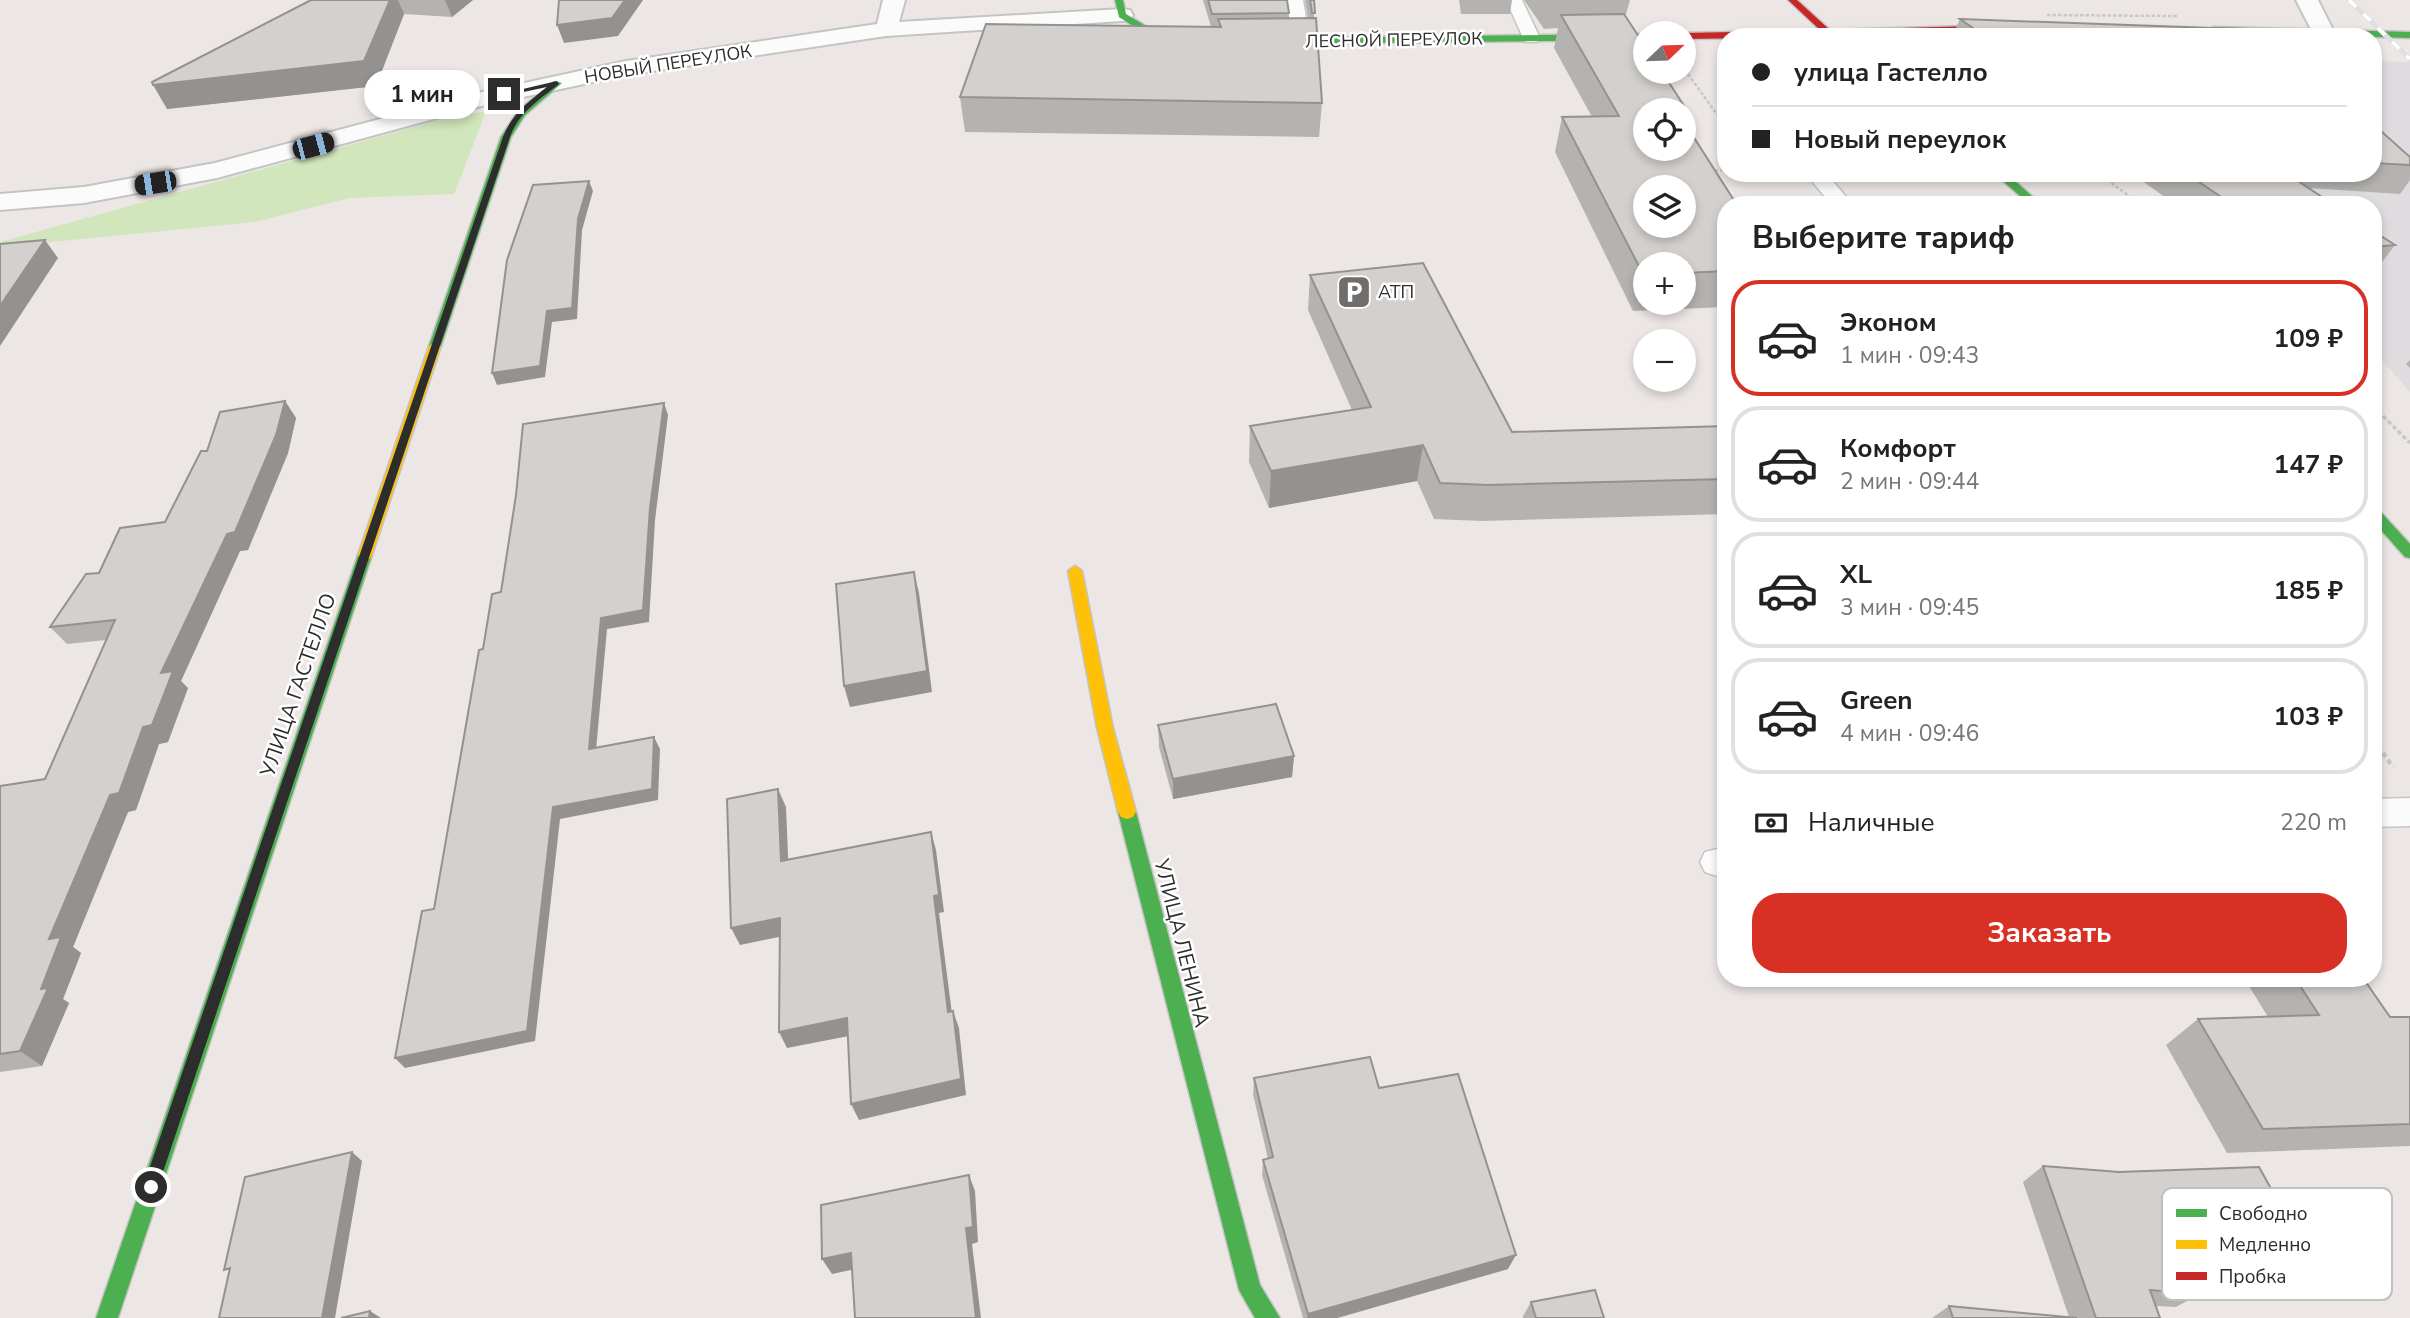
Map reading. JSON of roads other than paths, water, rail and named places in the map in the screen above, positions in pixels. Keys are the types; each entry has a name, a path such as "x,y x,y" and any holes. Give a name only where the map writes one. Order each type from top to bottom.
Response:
{"street":[{"path":"894,0 886,29 1120,8 1146,30 1172,38 1206,42"},
{"path":"1792,0 1823,28"},
{"path":"2307,0 2321,28"},
{"name":"НОВЫЙ ПЕРЕУЛОК","path":"0,202 84,195 217,170 478,100 626,68 886,29"},
{"path":"2382,34 2410,35"},
{"path":"1696,36 1717,36"},
{"name":"ЛЕСНОЙ ПЕРЕУЛОК","path":"1246,42 1633,37"},
{"name":"УЛИЦА ГАСТЕЛЛО","path":"107,1318 506,137 512,123 523,109 557,83"},
{"path":"2010,182 2026,196"},
{"path":"2382,522 2410,553"},
{"name":"УЛИЦА ЛЕНИНА","path":"1075,572 1105,727 1246,1277 1250,1290 1269,1318"}],"lane":[{"path":"1295,0 1301,41"},
{"path":"1514,0 1531,38"},
{"path":"1823,182 1835,196"},
{"path":"2382,813 2410,812"}],"railway":[{"path":"2349,0 2378,28"},
{"path":"2382,32 2410,59"}],"place":[{"name":"АТП","path":"1354,292"}]}
